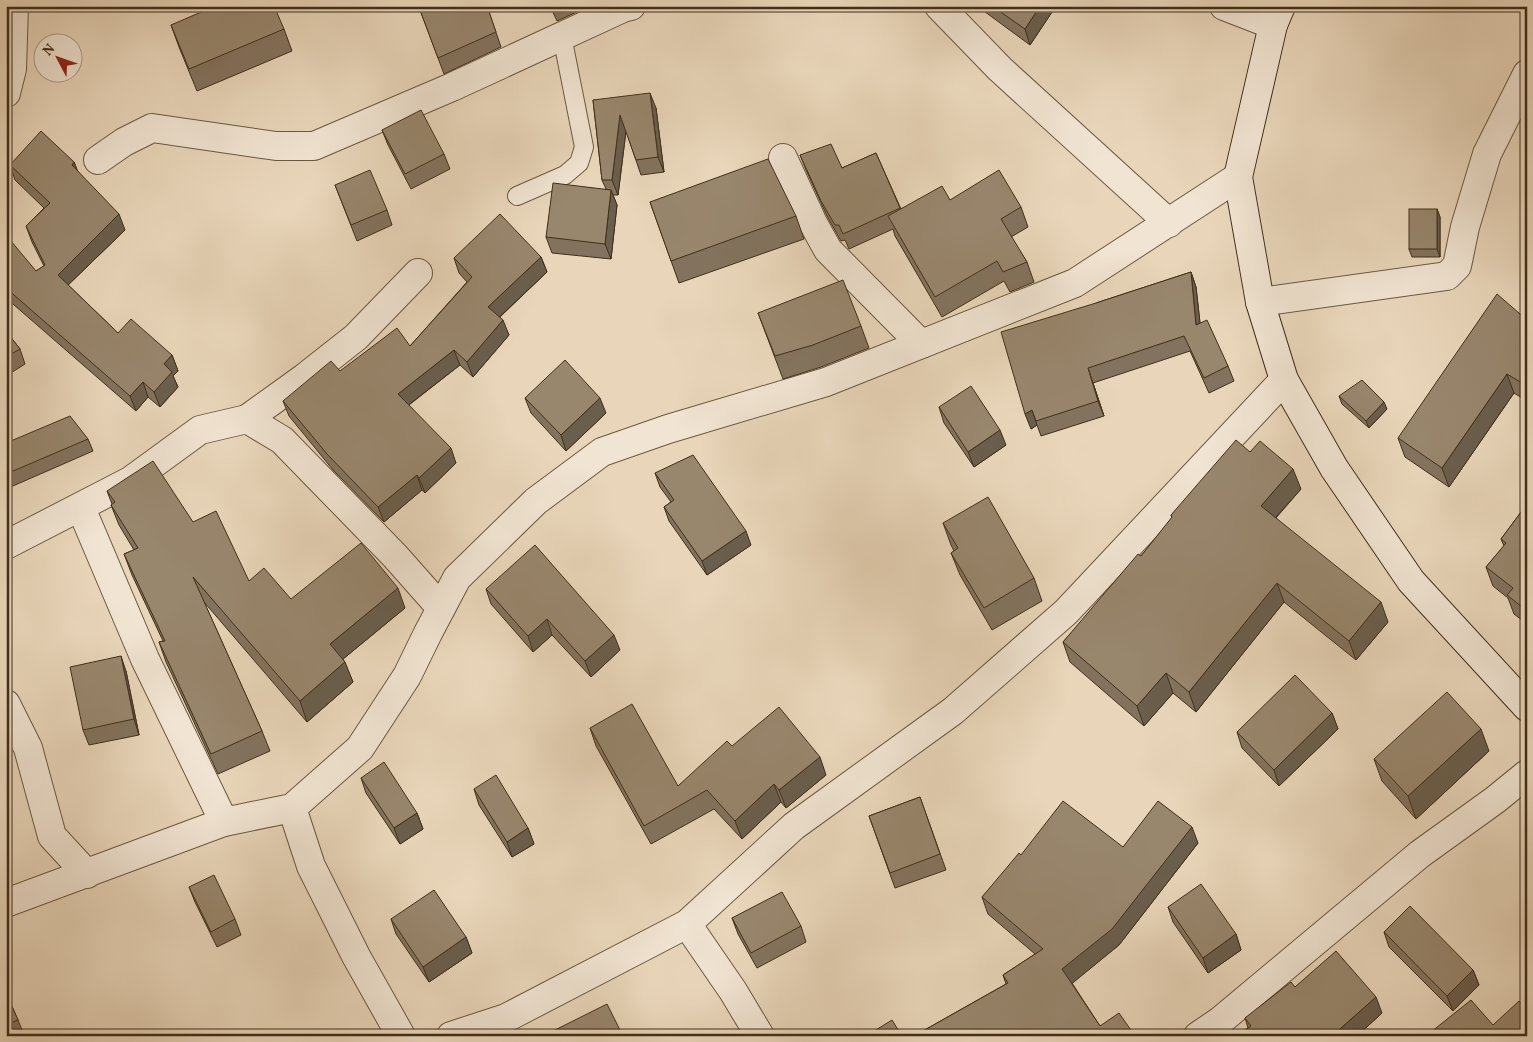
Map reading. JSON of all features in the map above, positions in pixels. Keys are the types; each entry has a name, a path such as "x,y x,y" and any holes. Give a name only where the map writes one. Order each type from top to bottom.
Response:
{"street":[{"path":"6,93 12,69 14,6"},
{"path":"98,160 124,142 152,128 276,146 314,146 452,87 631,6"},
{"path":"939,6 1000,70 1169,223"},
{"path":"1224,6 1277,16 1238,178 1260,302 1284,380 1334,468 1411,581 1525,701"},
{"path":"1260,302 1447,276 1457,266 1465,227 1488,154 1527,74"},
{"path":"783,158 813,223 828,250 921,344"},
{"path":"6,903 224,822 292,808 360,748 407,676 457,578 536,501 602,452 668,429 826,382 1075,283 1238,178"},
{"path":"6,545 81,508 130,481 200,430 247,419 304,378 356,337 418,273"},
{"path":"451,1036 506,1018 687,924 794,826 953,711 1066,612 1284,380"},
{"path":"247,419 282,440 395,556 441,608"},
{"path":"81,508 145,659 224,822"},
{"path":"6,704 28,748 52,836 87,874"},
{"path":"1216,1031 1420,854 1495,800 1527,774"},
{"path":"292,808 311,866 356,956 401,1036"},
{"path":"687,924 760,1036"}],"lane":[{"path":"517,196 565,175 579,163 584,147 562,36"}],"building":[{"path":"215,6 274,6 284,29 189,69 171,25"},
{"path":"430,6 487,6 496,32 438,58 420,10"},
{"path":"992,6 1040,6 1025,29"},
{"path":"650,93 658,157 636,160 620,115 612,180 602,180 593,100"},
{"path":"421,110 444,154 405,174 382,130"},
{"path":"41,131 74,162 72,165 119,214 58,275 118,333 131,319 172,355 164,364 172,372 154,392 143,382 130,396 6,288 6,246 11,241 36,271 45,265 26,226 50,203 10,165"},
{"path":"831,144 842,168 876,153 900,208 843,234 839,225 835,225 821,201 800,155"},
{"path":"768,159 796,216 671,261 650,202"},
{"path":"370,170 387,210 351,225 335,185"},
{"path":"999,170 1021,207 1001,219 1027,262 1003,272 997,261 935,297 888,216 942,186 950,200"},
{"path":"553,183 611,190 605,244 546,237"},
{"path":"1409,209 1437,209 1437,249 1409,249"},
{"path":"500,214 541,257 488,307 503,320 467,362 454,350 398,394 451,448 419,478 417,475 378,507 327,454 283,401 331,361 340,371 397,328 410,346 472,277 454,258"},
{"path":"1191,272 1196,325 1207,320 1228,366 1204,378 1184,336 1088,368 1098,401 1036,421 1032,410 1025,414 1001,332"},
{"path":"843,280 861,326 813,345 775,356 758,313"},
{"path":"1497,294 1527,320 1527,386 1507,374 1442,468 1398,438"},
{"path":"6,331 20,349 6,357"},
{"path":"565,360 600,398 561,435 525,398"},
{"path":"1362,380 1384,402 1366,421 1339,396"},
{"path":"971,386 1000,430 968,452 939,407"},
{"path":"70,416 88,439 6,474 6,443"},
{"path":"1236,440 1250,452 1260,441 1293,469 1261,506 1381,602 1349,641 1277,583 1189,692 1166,673 1137,706 1063,642 1138,554 1141,556 1172,517 1171,515"},
{"path":"693,455 746,531 702,561 664,507 674,500 655,473"},
{"path":"153,461 193,522 216,511 249,581 264,568 291,599 361,543 398,588 330,644 345,662 300,701 193,577 262,731 211,754 159,642 165,641 124,554 138,548 111,505 115,502 107,491"},
{"path":"988,497 1034,578 984,608 951,553 958,548 943,523"},
{"path":"1527,504 1527,611 1507,595 1513,588 1486,567 1506,543 1501,539"},
{"path":"535,545 614,635 585,661 547,619 528,636 486,589"},
{"path":"121,656 134,719 83,730 70,667"},
{"path":"1295,675 1332,713 1274,770 1237,732"},
{"path":"1447,692 1481,729 1408,796 1374,759"},
{"path":"632,704 678,786 727,741 732,746 779,707 820,757 779,790 774,784 735,821 707,790 644,826 590,728"},
{"path":"384,762 417,813 394,828 361,778"},
{"path":"496,775 528,828 507,842 474,789"},
{"path":"920,797 940,854 890,873 869,816"},
{"path":"1063,801 1123,847 1158,801 1192,827 1112,929 1062,969 1100,1026 1119,1013 1133,1033 1129,1036 914,1036 1008,983 1003,975 1043,949 982,897 1019,853 1021,855"},
{"path":"214,875 235,919 211,932 189,887"},
{"path":"1201,884 1236,934 1203,958 1168,907"},
{"path":"434,890 466,937 423,967 391,919"},
{"path":"782,892 801,926 751,953 732,918"},
{"path":"1410,906 1473,970 1447,996 1384,932"},
{"path":"1336,951 1376,997 1332,1036 1237,1036 1251,1026 1245,1018 1291,982 1295,987"},
{"path":"6,993 18,1020 6,1025"},
{"path":"1471,1000 1493,1025 1519,1001 1527,1010 1527,1036 1426,1036"},
{"path":"607,1004 623,1036 543,1036"},
{"path":"892,1020 902,1036 866,1036"}]}
